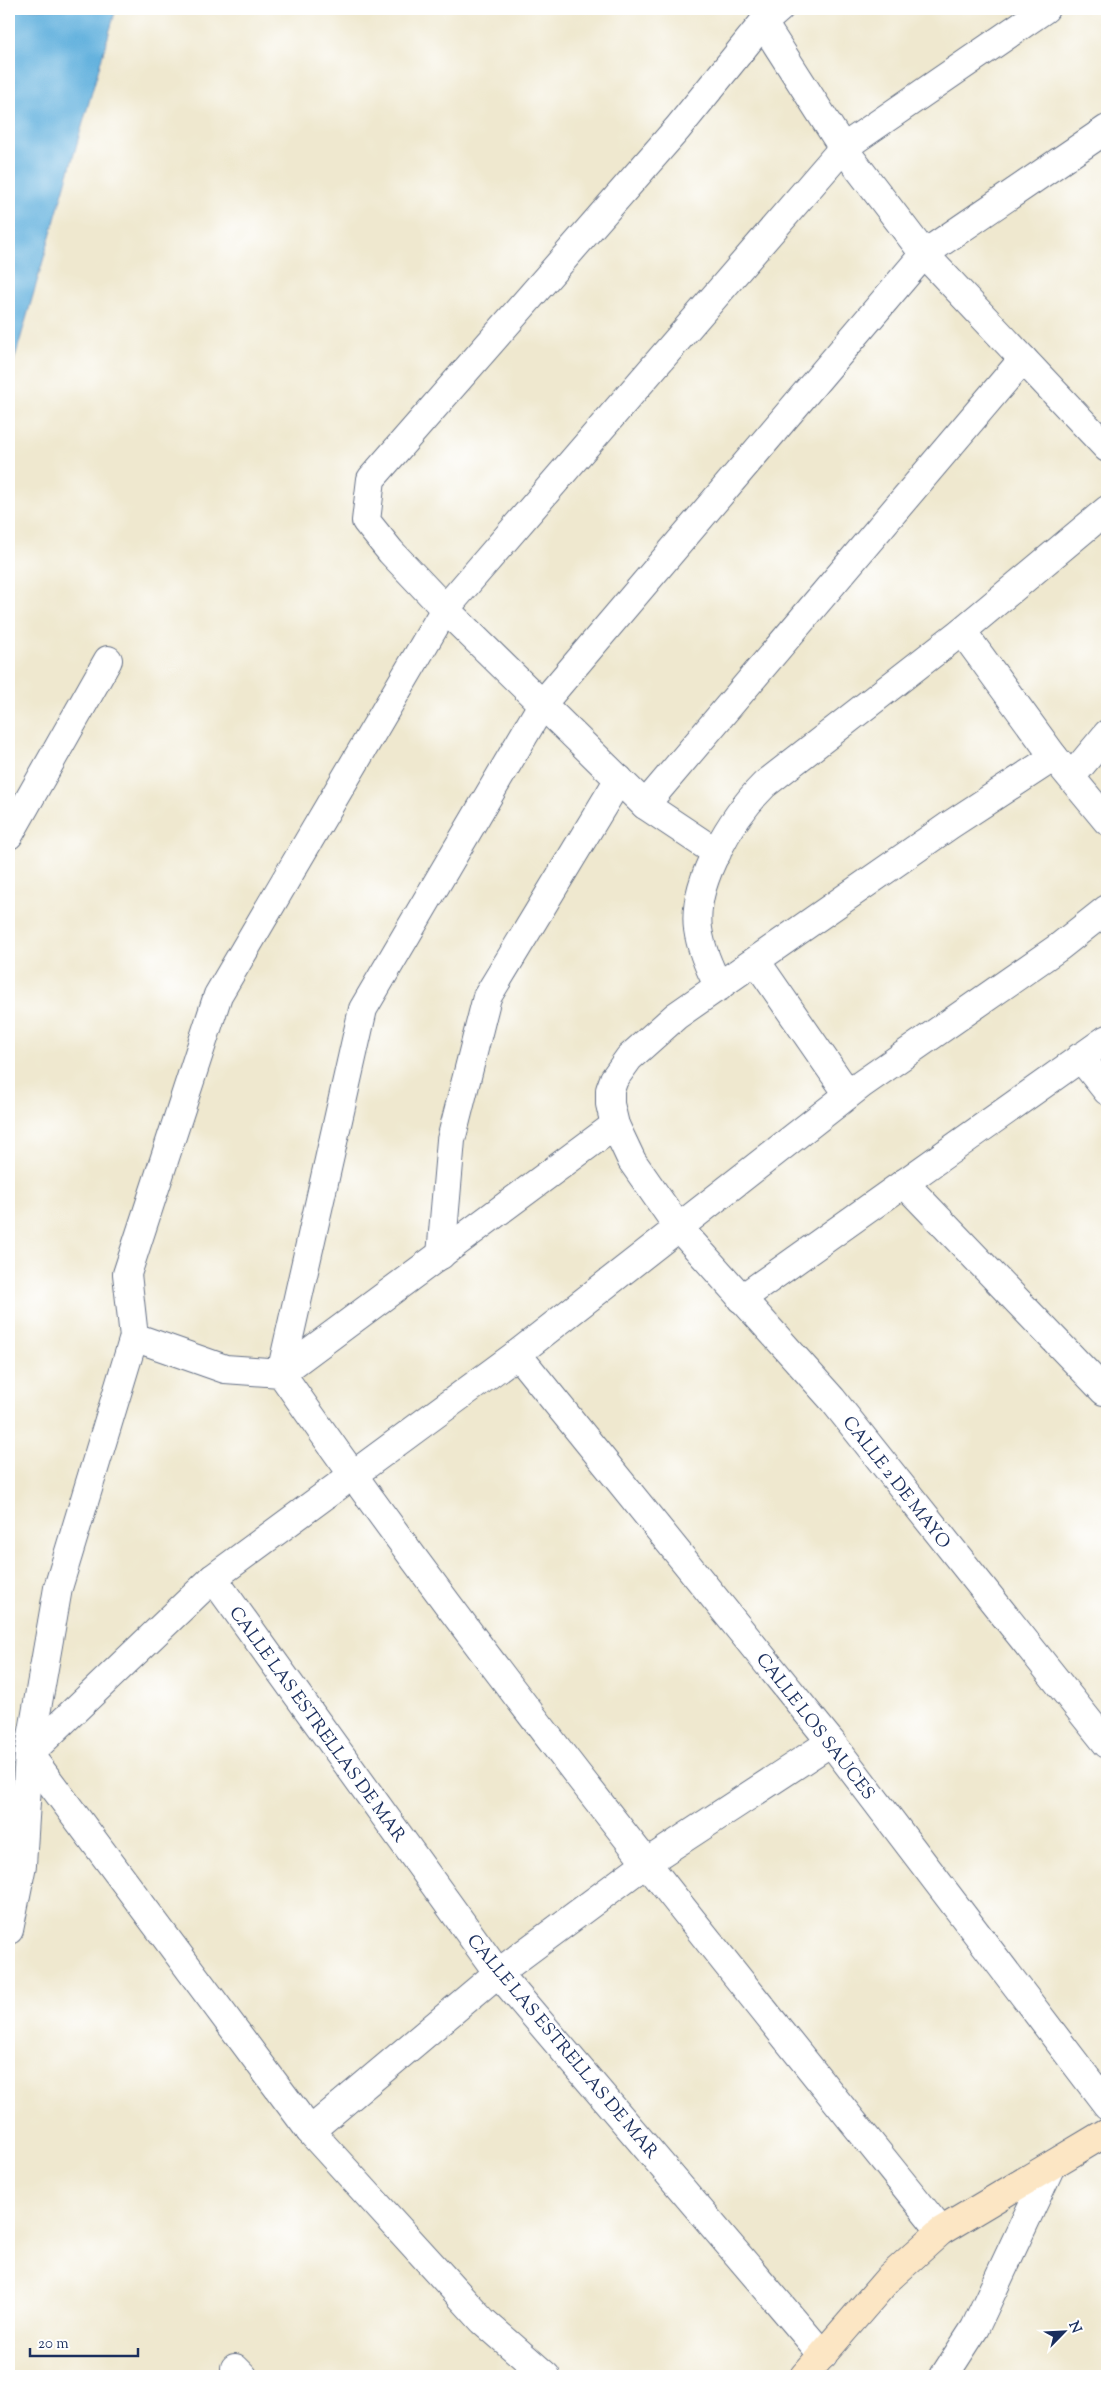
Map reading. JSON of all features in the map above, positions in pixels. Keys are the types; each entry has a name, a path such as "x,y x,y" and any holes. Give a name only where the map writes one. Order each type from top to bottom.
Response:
{"street":[{"path":"9,1930 22,1865 28,1754 58,1588 134,1337 126,1274 218,995 444,608 843,148 1045,9"},
{"path":"718,853 645,805 444,608 391,552 366,521 371,479 678,128 770,13 843,148 924,254 1107,448"},
{"path":"941,2231 646,1863 440,1595 352,1476 281,1373 363,1009 543,703 924,254 1107,129"},
{"path":"645,805 1023,359"},
{"path":"719,987 702,951 698,927 699,905 705,879 737,815 764,784 962,631 1107,510"},
{"path":"962,631 1063,766 1107,821"},
{"path":"9,835 108,660"},
{"name":"CALLE 2 DE MAYO","path":"1102,1729 832,1399 678,1227 632,1161 615,1125 610,1104 610,1090 621,1068 648,1040 676,1016 950,825 1063,766 1107,734"},
{"path":"441,1255 451,1140 486,997 619,779"},
{"path":"28,1754 212,1578 517,1354 848,1094 1058,947 1107,909"},
{"path":"756,961 848,1094"},
{"path":"741,1298 1107,1038"},
{"path":"1080,1057 1107,1091"},
{"path":"134,1337 225,1369 281,1373 615,1125"},
{"path":"904,1183 1104,1391"},
{"name":"CALLE LOS SAUCES","path":"517,1354 831,1742 1107,2105"},
{"name":"CALLE LAS ESTRELLAS DE MAR","path":"212,1578 498,1973 823,2355"},
{"path":"310,2131 498,1973 646,1863 831,1742"},
{"path":"28,1754 310,2131 483,2321 546,2376"},
{"path":"804,2376 888,2279 941,2231 1107,2132"},
{"path":"944,2376 974,2328 1051,2166"}],"water":[{"path":"9,9 116,9 9,378"}]}
